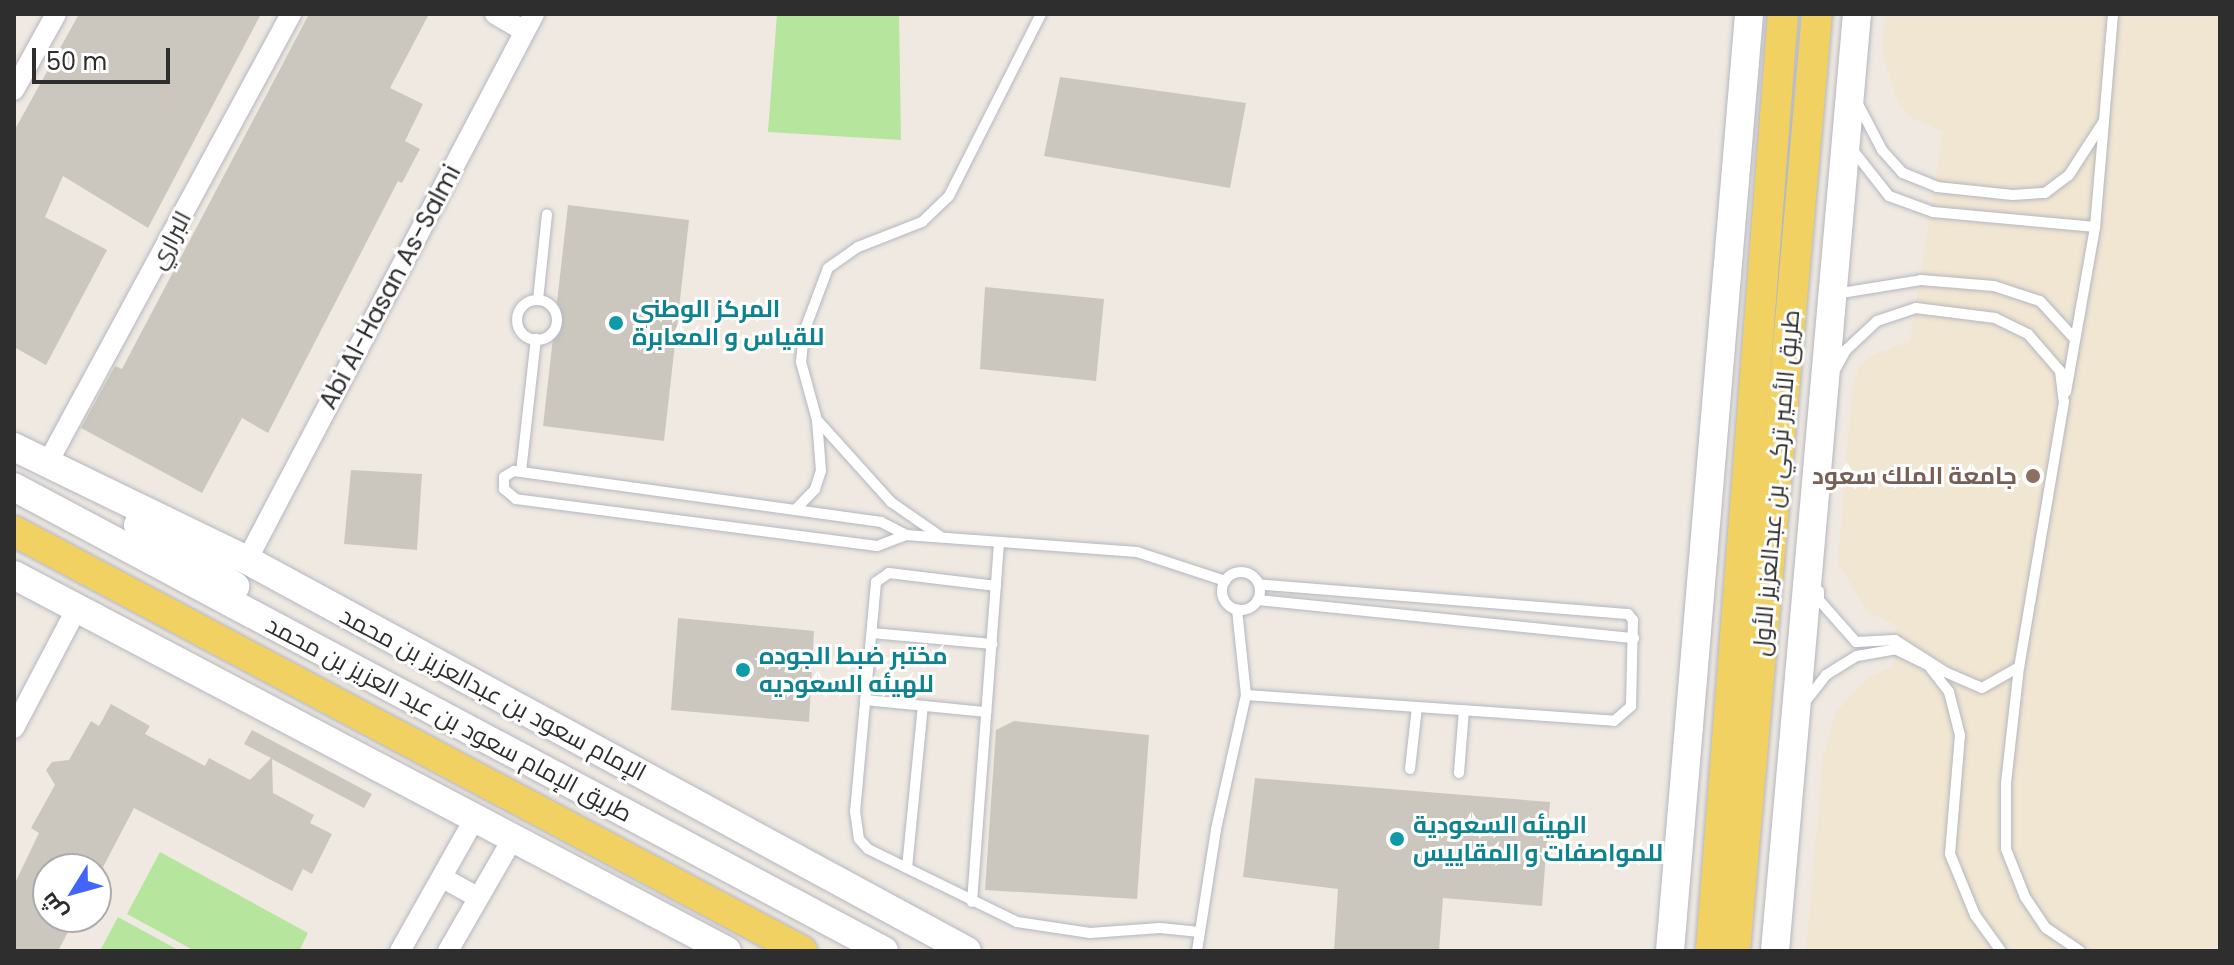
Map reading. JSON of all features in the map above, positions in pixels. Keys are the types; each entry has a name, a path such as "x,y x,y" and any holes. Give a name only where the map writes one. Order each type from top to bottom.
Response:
{"main road":[{"path":"1672,944 1749,14"},
{"name":"طريق الأمير تركي بن عبدالعزيز الأول","path":"1723,950 1783,14"},
{"name":"طريق الأمير تركي بن عبدالعزيز الأول","path":"1723,950 1817,14"},
{"path":"1775,951 1813,549 1857,14"},
{"name":"الإمام سعود بن عبدالعزيز بن محمد","path":"14,447 247,560 967,951"},
{"path":"47,464 357,671"},
{"name":"طريق الإمام سعود بن عبد العزيز بن محمد","path":"14,487 884,951"},
{"name":"طريق الإمام سعود بن عبد العزيز بن محمد","path":"14,531 802,951"},
{"path":"14,575 727,951"}],"street":[{"path":"14,90 56,14"},
{"name":"البراري","path":"47,464 291,14"},
{"path":"495,14 529,22"},
{"name":"Abi Al-Hasan As-Salmi","path":"247,560 529,22"},
{"path":"14,728 77,608"},
{"path":"400,951 476,816"},
{"path":"448,951 514,836"},
{"path":"443,878 477,897"}],"lane":[{"path":"795,510 815,489 821,471 817,420 801,362 804,332 828,268 858,247 922,222 949,196 1041,14"},
{"path":"2080,951 2046,928 2025,897 2006,849 2006,783 2019,667 2095,227 2113,14"},
{"path":"1851,85 1882,150 1903,173 1937,187 2013,195 2045,193 2069,175 2104,121"},
{"path":"1846,139 1889,196 1933,212 2095,227"},
{"path":"538,300 547,214"},
{"path":"1833,294 1921,280 1994,286 2040,301 2075,339"},
{"path":"538,300 549,303 556,324 551,334 536,339 521,332 517,321 527,302 538,300"},
{"path":"1826,388 1846,350 1877,321 1916,308 1995,318 2028,334 2060,371 2064,402"},
{"path":"521,472 536,339"},
{"path":"817,420 891,502 944,538"},
{"path":"906,535 877,546 516,499 504,489 504,477 521,472 881,522 906,535 1137,552 1225,581 1245,572 1259,584 1628,614 1634,638 1631,706 1623,718 1246,695"},
{"path":"972,902 999,542"},
{"path":"1813,549 1819,600 1856,642 1895,640 1982,688 2019,667"},
{"path":"996,586 889,573 876,582 854,826 868,849 972,902 1054,931 1200,932"},
{"path":"1225,581 1227,604 1237,609 1258,600 1634,638"},
{"path":"1258,600 1259,584"},
{"path":"1197,951 1216,829 1246,695 1237,609"},
{"path":"872,633 992,644"},
{"path":"1795,726 1808,696 1826,675 1857,656 1895,649 1928,665 1949,692 1960,735 1950,854 1975,915 2001,951"},
{"path":"865,700 986,712"},
{"path":"907,868 923,706"},
{"path":"1410,769 1417,707"},
{"path":"1459,773 1464,710"}],"shaded area":[{"name":"جامعة الملك سعود","path":"1885,14 2220,14 2220,951 1806,951 1823,757 1836,712 1867,678 1892,667 1895,649 1896,625 1868,612 1838,563 1852,389 1858,368 1873,355 1910,341 1943,132 1911,117 1898,101 1882,53"}],"green space":[{"path":"777,14 899,14 901,140 768,132"},
{"path":"160,852 308,933 299,951 195,951 127,914"},
{"path":"118,917 180,951 100,951"}],"building":[{"path":"79,14 261,14 148,228 63,176 45,217 107,250 46,365 14,347 14,131"},
{"path":"309,14 429,14 390,88 423,104 405,141 420,149 402,183 398,181 268,433 242,418 202,493 81,428 115,366 122,369"},
{"path":"1060,77 1246,103 1230,188 1044,156"},
{"name":"المركز الوطني للقياس و المعابرة","path":"568,205 689,220 664,441 543,426"},
{"path":"985,287 1104,299 1096,381 980,369"},
{"path":"351,470 422,474 417,550 344,544"},
{"name":"مختبر ضبط الجوده للهيئه السعوديه","path":"678,618 814,631 809,722 671,710"},
{"path":"111,704 150,726 145,734 205,766 209,758 250,780 271,758 244,744 252,730 372,794 364,808 272,759 273,793 314,815 310,823 332,834 312,874 303,869 292,891 134,808 110,853 32,853 32,933 68,933 58,951 14,951 14,885 39,833 31,828 55,785 46,770 52,762 69,760 91,721 99,726"},
{"path":"1014,721 1149,735 1137,899 985,890 996,730"},
{"name":"الهيئه السعودية للمواصفات و المقاييس","path":"1255,778 1550,802 1542,906 1443,898 1439,951 1334,951 1338,889 1243,877"}],"place":[{"name":"المركز الوطني للقياس و المعابرة","path":"616,323"},
{"name":"جامعة الملك سعود","path":"2033,476"},
{"name":"مختبر ضبط الجوده للهيئه السعوديه","path":"743,670"},
{"name":"الهيئه السعودية للمواصفات و المقاييس","path":"1397,839"}]}
